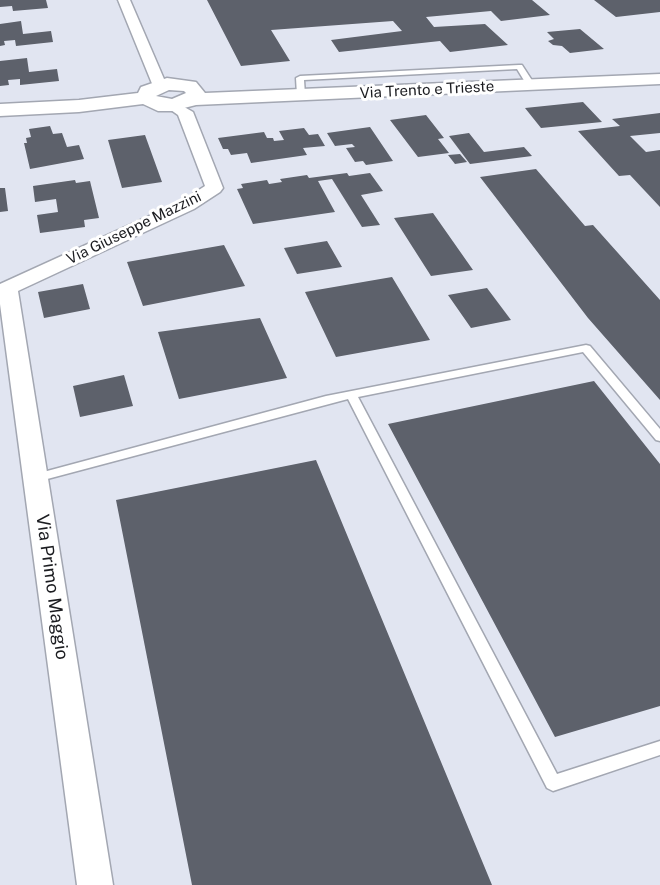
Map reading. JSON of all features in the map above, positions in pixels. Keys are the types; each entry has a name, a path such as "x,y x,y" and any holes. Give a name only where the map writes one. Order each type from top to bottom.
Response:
{"street":[{"path":"124,0 153,92 152,103 172,105"},
{"name":"Via Trento e Trieste","path":"172,105 193,99 660,79"},
{"path":"0,110 79,106 189,86 196,92 193,99"},
{"name":"Via Giuseppe Mazzini","path":"4,290 188,205 214,188 185,112 172,105"},
{"name":"Via Primo Maggio","path":"4,290 36,478 95,885"}],"lane":[{"path":"36,478 351,396 586,348 660,436"},
{"path":"351,396 553,783 660,748"}],"building":[{"path":"0,0 46,0 48,8 13,11 12,6 0,7"},
{"path":"207,0 532,0 550,15 501,21 491,11 426,17 434,27 485,24 508,45 450,52 440,41 339,52 331,40 402,31 393,21 271,30 290,61 241,66"},
{"path":"594,0 660,0 660,12 616,17"},
{"path":"21,21 23,34 51,31 53,42 16,46 15,40 4,41 5,45 0,46 0,24"},
{"path":"580,29 604,49 570,53 562,46 553,45 548,41 554,39 547,32"},
{"path":"27,58 29,72 57,69 59,81 20,85 20,79 8,80 9,85 0,86 0,61"},
{"path":"583,102 602,122 541,128 525,108"},
{"path":"660,113 660,133 630,136 646,152 660,150 660,207 630,175 619,176 578,131 620,126 612,119"},
{"path":"426,115 444,138 438,139 449,153 418,157 390,120"},
{"path":"50,126 53,134 62,133 67,147 79,145 84,159 30,169 24,143 27,143 26,138 31,137 29,129"},
{"path":"370,127 393,161 366,165 363,161 355,162 346,148 355,147 352,144 335,146 327,133"},
{"path":"304,128 309,135 318,134 325,146 303,148 307,155 251,163 247,153 231,155 228,149 223,149 218,138 264,132 267,138 273,138 274,141 284,140 279,131"},
{"path":"469,133 484,152 524,147 532,156 470,164 449,136"},
{"path":"145,135 162,182 122,188 108,140"},
{"path":"460,154 467,162 455,164 448,155"},
{"path":"536,169 585,226 593,225 660,300 660,400 588,318 480,177"},
{"path":"347,173 349,176 370,173 383,191 361,195 380,225 362,227 332,179 318,181 335,212 253,224 237,189 243,188 241,184 267,180 269,184 282,182 280,179 307,175 309,178"},
{"path":"75,180 76,183 90,181 99,218 84,220 85,227 40,233 37,215 58,212 56,199 35,202 33,186"},
{"path":"0,188 5,188 8,211 0,212"},
{"path":"433,213 473,270 431,276 394,218"},
{"path":"327,241 342,267 297,274 284,248"},
{"path":"224,245 245,286 143,306 127,262"},
{"path":"392,277 430,340 336,357 305,292"},
{"path":"83,284 90,309 44,318 38,292"},
{"path":"487,288 511,320 471,328 448,295"},
{"path":"260,318 287,378 179,399 158,332"},
{"path":"124,375 133,406 80,417 73,386"},
{"path":"594,381 660,464 660,706 555,737 388,424"},
{"path":"316,460 492,885 192,885 116,500"}]}
